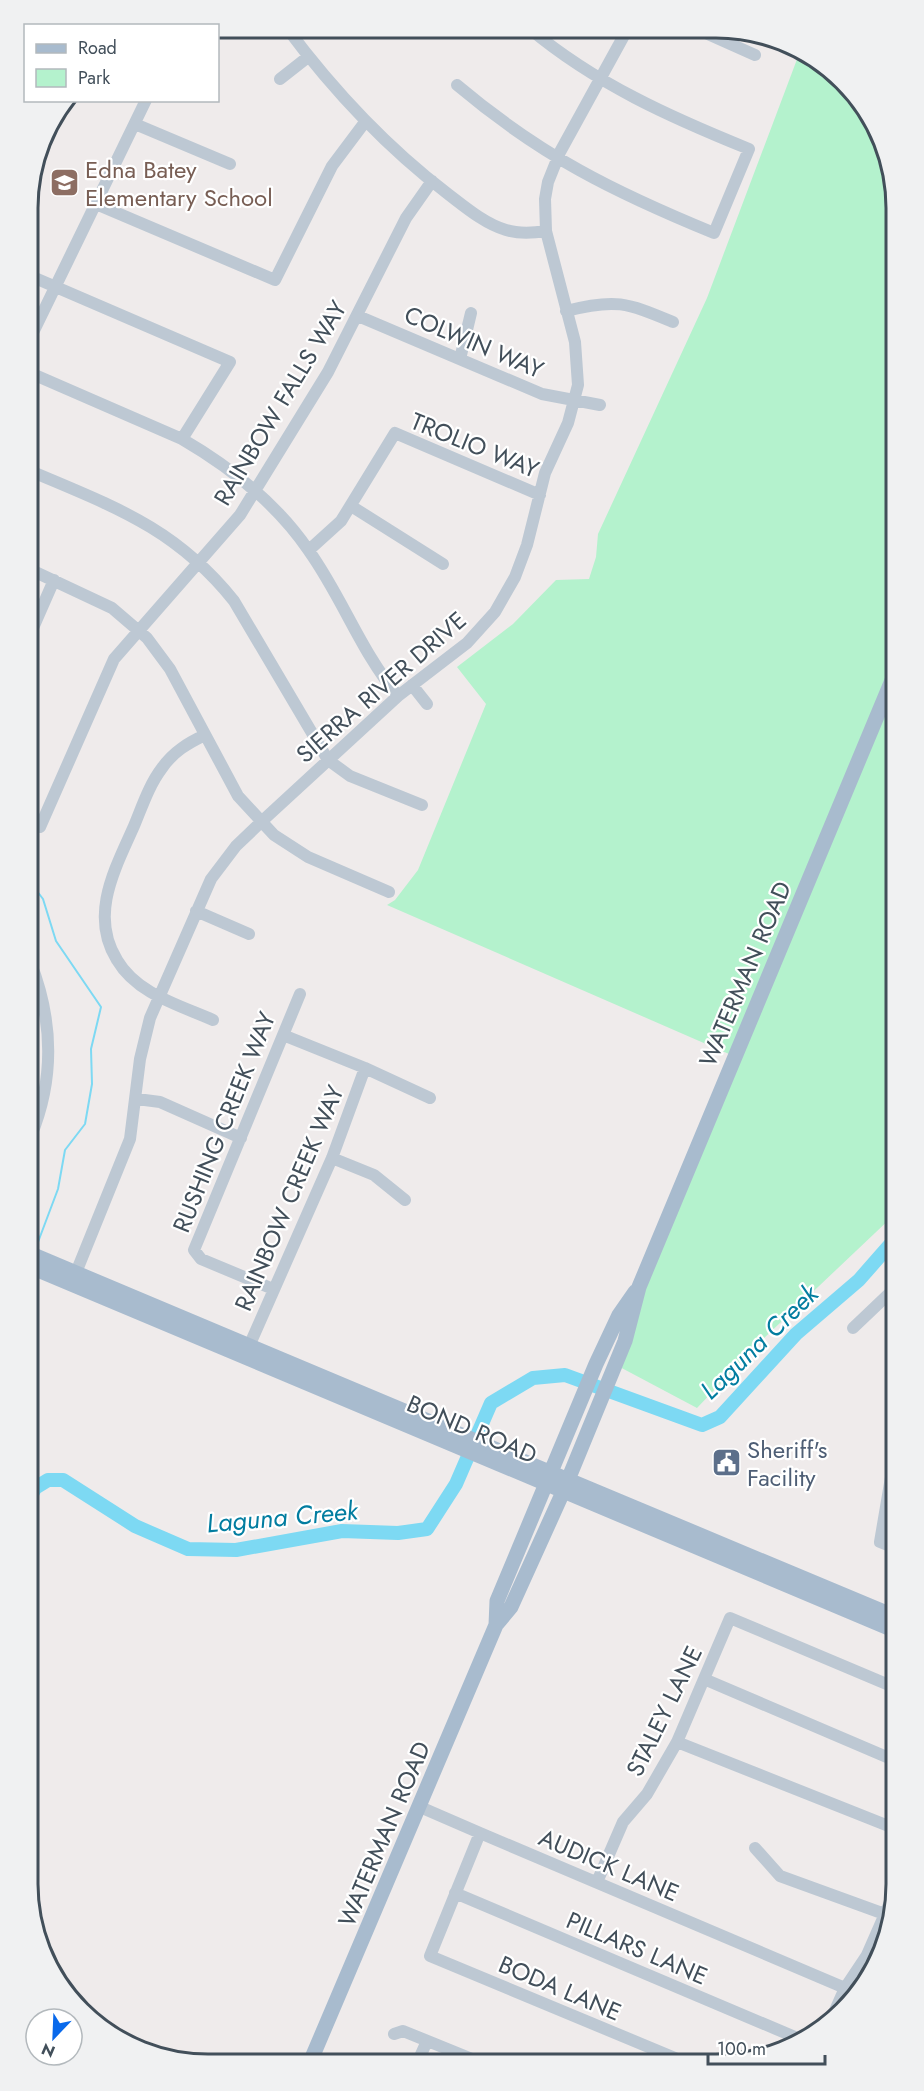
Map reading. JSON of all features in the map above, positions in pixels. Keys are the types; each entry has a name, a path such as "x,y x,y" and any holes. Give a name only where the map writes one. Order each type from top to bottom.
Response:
{"main road":[{"name":"WATERMAN ROAD","path":"314,2054 496,1625 511,1607 565,1486 625,1341 639,1287 886,692"},
{"name":"BOND ROAD","path":"37,1259 50,1269"},
{"name":"BOND ROAD","path":"37,1268 50,1269 250,1344 458,1440"},
{"name":"BOND ROAD","path":"74,1278 160,1321 458,1440 549,1480 886,1613"},
{"name":"WATERMAN ROAD","path":"496,1625 497,1601 596,1364 619,1315 639,1287"},
{"path":"160,1321 180,1323 238,1348 250,1344"},
{"name":"BOND ROAD","path":"565,1486 886,1627"}],"street":[{"path":"293,37 365,122 432,181 495,226 518,233 546,231"},
{"path":"457,85 503,122 556,159 623,194 714,232 749,149 670,117 600,80 541,37"},
{"name":"SIERRA RIVER DRIVE","path":"74,1278 126,1154 134,1121 144,1038 196,911 223,862 260,823 398,696 467,643 495,612 521,563 550,459 568,423 575,401 577,355 546,231 545,199 556,159 623,37"},
{"path":"715,37 755,55"},
{"path":"280,79 308,57"},
{"path":"38,322 145,102"},
{"path":"96,204 275,280 332,166 365,122"},
{"path":"135,124 230,165"},
{"name":"RAINBOW FALLS WAY","path":"38,826 40,827 107,673 119,653 230,527 255,492 328,372 406,218 432,181"},
{"path":"38,279 230,362 182,439"},
{"path":"566,311 613,302 632,306 673,322"},
{"path":"460,359 471,313"},
{"name":"COLWIN WAY","path":"358,316 542,394 600,405"},
{"path":"38,376 182,439 203,452 255,492 278,513 309,550 375,666 398,696"},
{"name":"TROLIO WAY","path":"309,550 332,531 351,506 395,433 540,495"},
{"path":"38,474 145,522 199,562 223,588 248,621 316,743 328,760 350,776 422,805"},
{"path":"351,506 443,564"},
{"path":"38,573 112,608 138,629 170,669 238,796 274,836 308,857 389,892"},
{"path":"38,618 54,580"},
{"path":"412,685 427,704"},
{"path":"205,735 179,750 154,779 110,880 105,899 105,926 117,961 134,981 159,997 213,1020"},
{"path":"196,911 249,934"},
{"path":"37,1118 43,1102 49,1046 44,1002 38,983"},
{"name":"RUSHING CREEK WAY","path":"273,1289 201,1259 194,1250 300,994"},
{"path":"283,1035 365,1068 430,1098"},
{"name":"RAINBOW CREEK WAY","path":"250,1344 332,1158 365,1068"},
{"path":"136,1098 160,1102 241,1138"},
{"path":"332,1158 374,1176 405,1200"},
{"path":"853,1328 886,1297"},
{"path":"886,1507 880,1542 886,1544"},
{"name":"STALEY LANE","path":"597,1882 623,1822 647,1794 677,1742 730,1618 886,1684"},
{"path":"704,1678 886,1757"},
{"path":"677,1742 886,1824"},
{"name":"AUDICK LANE","path":"420,1807 845,1988"},
{"path":"455,1893 480,1833"},
{"path":"755,1848 780,1876 883,1914"},
{"name":"BODA LANE","path":"455,1893 430,1956 665,2054"},
{"name":"PILLARS LANE","path":"455,1893 792,2036"},
{"path":"839,2002 845,1988 865,1966"},
{"path":"394,2034 404,2031 460,2054"},
{"path":"421,2054 427,2041"}],"green space":[{"path":"797,58 837,87 864,122 881,163 885,185 886,1223 761,1341 697,1408 616,1365 729,1054 387,905 395,900 418,870 486,704 457,667 513,624 556,580 589,579 596,557 598,534 707,298"}],"waterway":[{"path":"37,1244 58,1189 65,1150 85,1124 92,1084 91,1049 101,1007 56,941 43,899 38,892"},
{"name":"Laguna Creek","path":"37,1487 48,1480 63,1480 135,1526 188,1549 236,1550 342,1531 398,1533 427,1529 456,1484 491,1403 533,1378 565,1375 702,1425 720,1417 796,1334 859,1280 886,1249"}],"place":[{"name":"Edna Batey Elementary School","path":"64,183"},
{"name":"Sheriff's Facility","path":"726,1463"}]}
